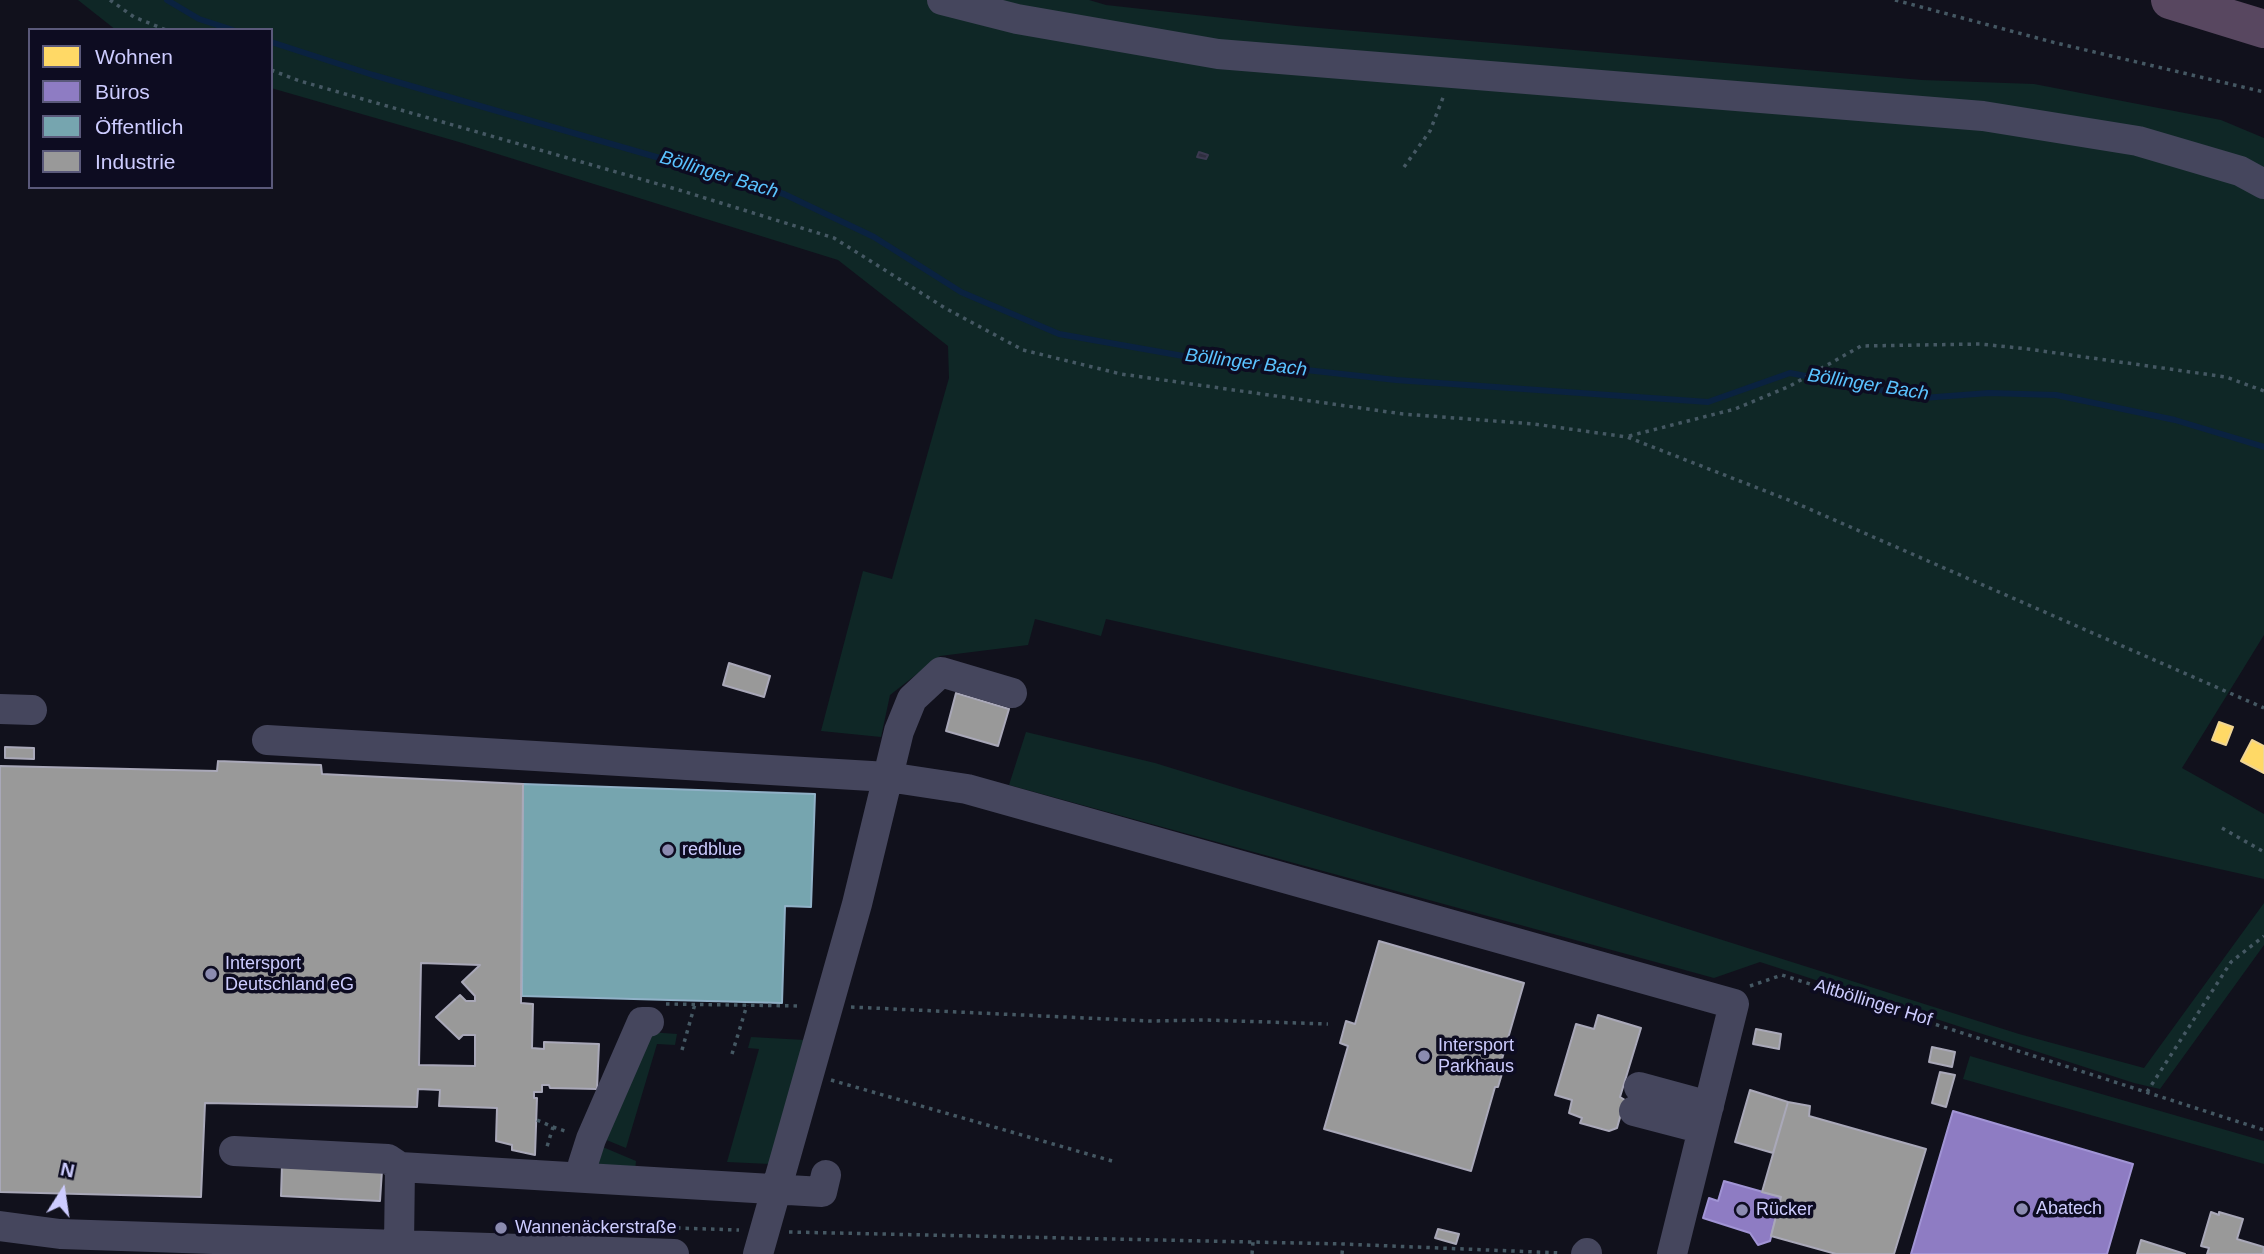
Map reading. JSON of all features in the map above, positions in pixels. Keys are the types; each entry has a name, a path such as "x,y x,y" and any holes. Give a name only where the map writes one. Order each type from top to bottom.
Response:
{"highway":[{"path":"2170,0 2264,29"}],"street":[{"path":"942,0 1017,19 1218,54 1983,116 2138,141 2240,171 2264,184"},
{"path":"758,1254 858,904 899,731 912,699 941,672 1012,693"},
{"path":"0,709 32,710"},
{"path":"267,740 888,777 967,789 1734,1004 1672,1254"},
{"path":"583,1177 583,1164 591,1139 642,1021 656,1013"},
{"path":"1637,1099 1706,1118"},
{"path":"234,1151 388,1159 400,1167 776,1187 822,1192 827,1175"},
{"path":"399,1245 400,1167"},
{"path":"0,1226 60,1234 674,1254"}],"path":[{"path":"110,0 134,17 161,28"},
{"path":"1895,0 2056,43 2264,92"},
{"path":"273,71 300,81 679,190 834,239 945,308 1023,351 1121,374 1403,414 1534,424 1627,437 1804,506 2263,708"},
{"path":"1404,167 1430,131 1443,104 1449,73"},
{"path":"1627,437 1735,409 1790,386 1861,346 1980,344 2226,377 2264,391"},
{"path":"2222,828 2264,852"},
{"path":"2147,1093 2231,962 2264,935"},
{"name":"Altböllinger Hof","path":"1734,1004 1751,985 1782,975 2264,1130"},
{"path":"656,1013 695,1004 1150,1021 1328,1024"},
{"path":"682,1050 695,1004"},
{"path":"733,1054 747,1005"},
{"path":"809,1073 1112,1161"},
{"path":"537,1121 553,1127 544,1158"},
{"path":"1252,1254 1253,1242"},
{"path":"1342,1254 1343,1244"}],"green space":[{"path":"78,0 1089,0 1106,5 1296,26 1922,80 2034,84 2221,120 2264,138 2264,635 2182,768 2264,814 2264,879 1106,619 1101,636 1035,619 1028,645 940,656 890,695 881,737 821,731 863,571 892,579 949,378 948,346 838,260 459,142 273,89 273,28 113,28"},
{"path":"1026,732 1155,763 2019,1034 2144,1068 2264,903 2264,945 2160,1089 2134,1083 1760,962 1714,978 1009,785"},
{"path":"649,1032 677,1034 675,1045 657,1044 626,1148 604,1139"},
{"path":"751,1037 805,1040 770,1164 727,1162 759,1049 748,1048"},
{"path":"1970,1056 2264,1141 2264,1164 1963,1079"},
{"path":"598,1145 636,1161 635,1172 599,1170 596,1160"}],"building: Wohnen":[{"path":"2219,722 2233,727 2226,745 2212,740"},
{"path":"2252,740 2264,746 2264,773 2241,761"}],"building: Büros":[{"name":"Abatech","path":"1953,1111 2133,1164 2107,1254 1911,1254"},
{"name":"Rücker","path":"1724,1181 1781,1197 1770,1241 1758,1245 1750,1233 1703,1218 1709,1198 1718,1201"}],"building: Öffentlich":[{"name":"redblue","path":"523,784 815,794 811,907 785,906 782,1003 522,996"}],"building: Industrie":[{"path":"729,663 770,676 764,697 723,685"},
{"path":"956,693 1009,709 998,746 946,731"},
{"path":"5,747 34,748 34,759 5,758"},
{"name":"Intersport Deutschland eG","path":"218,761 321,765 322,774 523,784 521,1003 533,1004 532,1048 544,1049 544,1042 599,1044 597,1089 550,1088 549,1085 542,1085 542,1092 534,1092 534,1098 537,1098 535,1155 512,1150 512,1145 496,1141 497,1108 439,1106 440,1090 418,1089 417,1107 205,1103 201,1197 0,1192 0,766 217,771","holes":["421,963 480,965 462,982 475,996 475,1001 466,1001 460,995 436,1017 459,1039 463,1035 475,1035 475,1066 419,1065"]},
{"name":"Intersport Parkhaus","path":"1379,941 1524,983 1500,1066 1504,1067 1498,1087 1495,1087 1471,1171 1324,1129 1348,1046 1340,1043 1346,1021 1355,1024"},
{"path":"1598,1015 1641,1028 1620,1097 1625,1100 1617,1128 1609,1131 1580,1123 1582,1118 1569,1113 1572,1100 1555,1095 1576,1024 1594,1029"},
{"path":"1756,1029 1781,1034 1779,1049 1753,1044"},
{"path":"1932,1047 1955,1052 1952,1067 1929,1062"},
{"path":"1940,1072 1955,1075 1946,1107 1932,1103"},
{"path":"1750,1090 1788,1102 1773,1153 1735,1142"},
{"path":"1788,1102 1810,1106 1809,1116 1926,1149 1894,1254 1836,1254 1771,1236 1781,1197 1762,1192"},
{"path":"282,1165 382,1170 380,1201 281,1196"},
{"path":"2211,1212 2243,1219 2237,1239 2264,1247 2263,1254 2207,1254 2209,1248 2201,1246"},
{"path":"1438,1229 1459,1234 1456,1244 1435,1238"},
{"path":"2141,1240 2185,1254 2137,1254"}],"building: Sonstige":[{"path":"1199,152 1208,155 1206,159 1197,157"}],"waterway":[{"name":"Böllinger Bach","path":"167,0 199,19 227,28"},
{"name":"Böllinger Bach","path":"273,43 373,75 784,194 874,237 961,292 1059,334 1189,357 1396,380 1708,402 1790,373 1923,398 1989,393 2056,395 2175,420 2264,447"}],"place":[{"name":"redblue","path":"668,850"},
{"name":"Intersport Deutschland eG","path":"211,974"},
{"name":"Intersport Parkhaus","path":"1424,1056"},
{"name":"Abatech","path":"2022,1209"},
{"name":"Rücker","path":"1742,1210"},
{"name":"Wannenäckerstraße","path":"501,1228"}]}
